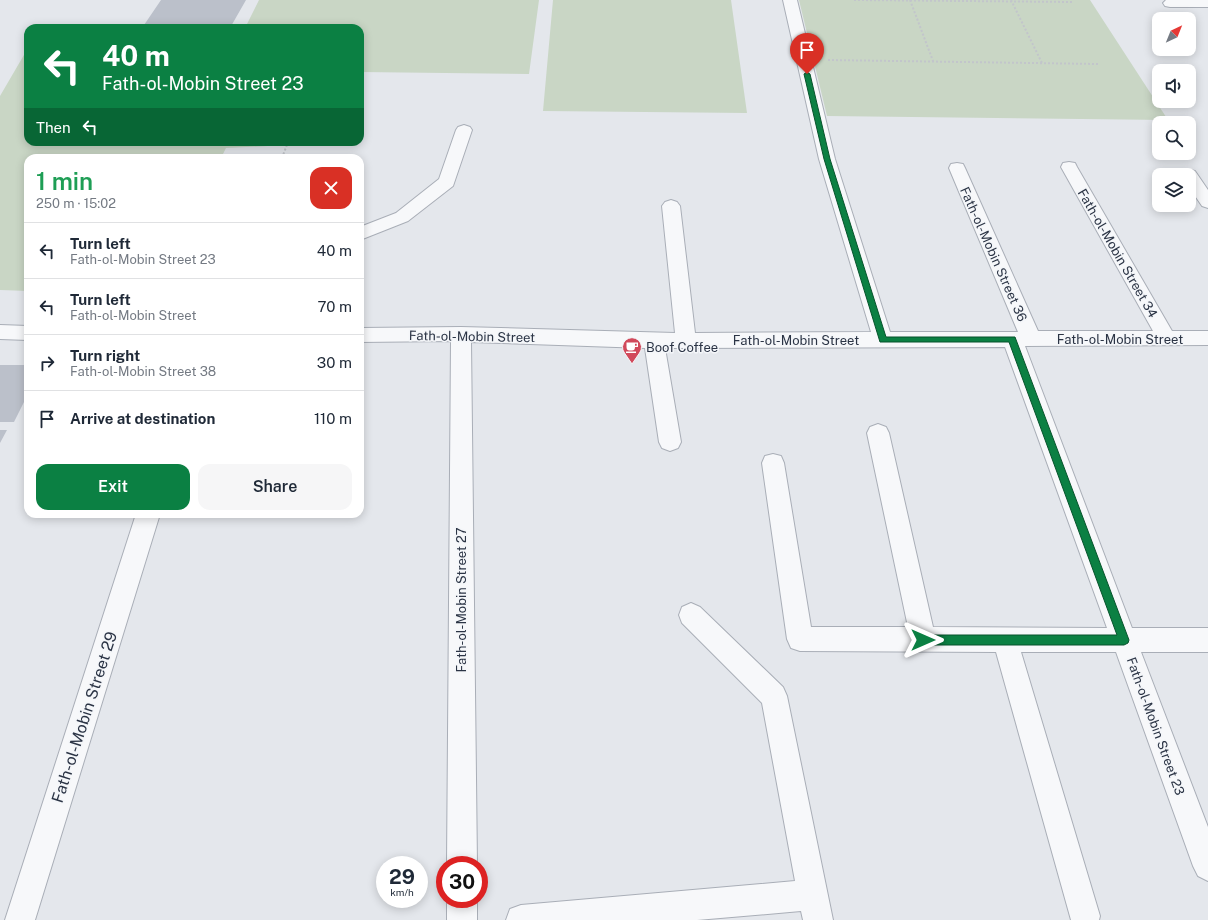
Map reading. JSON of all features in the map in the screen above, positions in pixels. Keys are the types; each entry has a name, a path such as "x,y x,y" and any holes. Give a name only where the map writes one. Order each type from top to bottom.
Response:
{"street":[{"path":"790,0 827,159 883,340"},
{"path":"1172,5 1208,3"},
{"path":"364,232 402,217 447,182 464,130"},
{"name":"Fath-ol-Mobin Street 34","path":"1069,167 1167,338"},
{"name":"Fath-ol-Mobin Street 36","path":"957,168 1022,339"},
{"path":"1196,185 1208,202"},
{"path":"671,206 686,340"},
{"path":"0,332 24,333"},
{"name":"Fath-ol-Mobin Street","path":"364,335 460,334 654,341 1208,338"},
{"name":"Fath-ol-Mobin Street 27","path":"460,334 462,856"},
{"name":"Fath-ol-Mobin Street 23","path":"1022,339 1124,640 1208,866"},
{"path":"654,341 670,442"},
{"path":"878,433 923,640"},
{"path":"773,463 800,639 1208,640"},
{"name":"Fath-ol-Mobin Street 29","path":"20,920 147,518"},
{"path":"521,920 815,907 774,696 691,615"},
{"path":"1005,640 1085,916"},
{"path":"462,908 462,920"}],"path":[{"path":"854,0 1073,2"},
{"path":"910,0 933,61"},
{"path":"1011,1 1042,63"},
{"path":"804,60 1098,64"}],"green space":[{"path":"259,0 539,0 529,74 364,72 364,24 247,24"},
{"path":"553,0 731,0 747,113 543,111"},
{"path":"799,0 1090,0 1152,95 1152,108 1160,108 1165,116 1152,116 1152,120 827,116"},
{"path":"24,55 24,146 268,146 226,148 223,154 24,154 24,291 0,290 0,96"}],"building":[{"path":"161,0 246,0 232,24 145,24"},
{"path":"0,365 24,365 24,402 14,422 0,422"},
{"path":"0,430 7,430 0,443"}],"place":[{"name":"Boof Coffee","path":"632,364"}],"route":[{"path":"807,74 827,159 883,340 1012,339 1124,640 923,640"}]}
